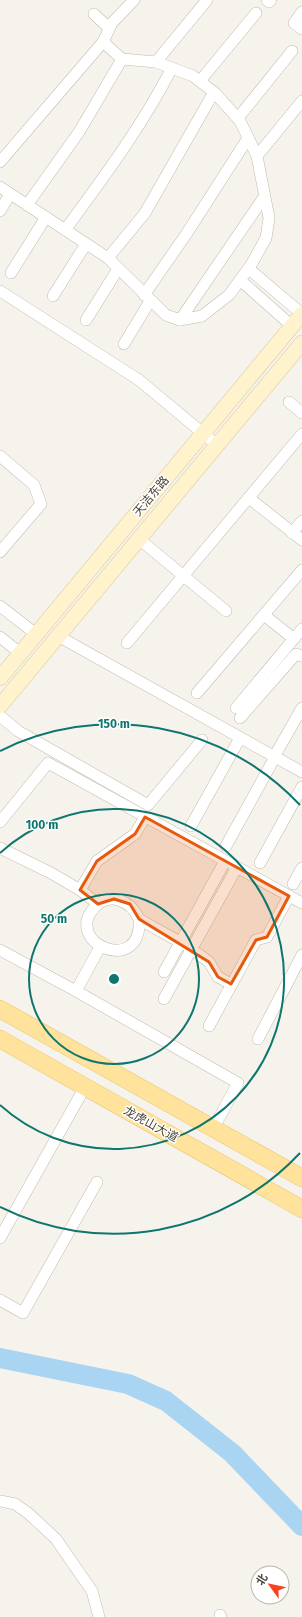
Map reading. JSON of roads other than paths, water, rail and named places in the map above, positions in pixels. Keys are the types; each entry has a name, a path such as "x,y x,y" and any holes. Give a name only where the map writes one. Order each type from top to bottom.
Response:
{"main road":[{"name":"天洁东路","path":"0,678 302,314"},
{"name":"天洁东路","path":"0,706 302,343"},
{"path":"0,1009 302,1178"},
{"name":"龙虎山大道","path":"0,1039 302,1209"}],"street":[{"path":"0,162 103,42 112,23 134,0"},
{"path":"156,62 207,0"},
{"path":"266,0 269,2 271,0"},
{"path":"302,12 294,23 302,29"},
{"path":"200,82 256,13"},
{"path":"94,14 109,28"},
{"path":"0,187 108,258 166,315 180,320 202,316 229,295 249,269 266,238 268,218 257,156 238,118 214,92 193,76 156,62 122,59 103,42"},
{"path":"238,118 292,51"},
{"path":"27,205 79,132 122,59"},
{"path":"65,230 117,160 152,106 172,68"},
{"path":"108,258 145,213 214,92"},
{"path":"257,156 302,101"},
{"path":"124,344 147,298 248,138"},
{"path":"0,210 10,194"},
{"path":"180,320 264,197"},
{"path":"11,273 46,218"},
{"path":"53,296 86,244"},
{"path":"86,320 118,269"},
{"path":"249,269 302,314"},
{"path":"240,280 292,326"},
{"path":"0,291 139,380 217,445"},
{"path":"289,402 302,413"},
{"path":"126,643 302,434"},
{"path":"0,456 34,485 41,504 0,552"},
{"path":"249,498 302,540"},
{"path":"292,533 302,521"},
{"path":"139,539 226,611"},
{"path":"197,693 302,570"},
{"path":"0,606 36,634"},
{"path":"264,615 294,639"},
{"path":"236,708 302,629"},
{"path":"58,636 302,772"},
{"path":"0,637 20,653"},
{"path":"240,718 296,654 302,656"},
{"path":"226,846 302,708"},
{"path":"0,716 18,731 148,805 202,740"},
{"path":"191,826 240,738"},
{"path":"0,822 48,763 302,903"},
{"path":"260,863 302,787"},
{"path":"80,890 97,861 135,834 145,817"},
{"path":"0,848 51,873 80,890 98,904"},
{"path":"164,972 225,861"},
{"path":"164,999 237,867"},
{"path":"293,884 302,868"},
{"path":"209,1026 256,940 267,937 289,896"},
{"path":"110,899 122,900 130,904 136,910 139,918 140,927 137,936 132,943 117,951 100,947 90,934 88,926 92,910 98,904 110,899"},
{"path":"139,918 192,949 210,962 218,977 232,984"},
{"path":"76,991 100,947"},
{"path":"0,950 76,991 238,1083 213,1129"},
{"path":"258,1039 302,955"},
{"path":"0,1238 85,1087"},
{"path":"0,1300 23,1312 97,1182"},
{"path":"0,1501 15,1504 28,1513 56,1539 92,1591 99,1617"}],"waterway":[{"path":"0,1358 128,1384 166,1401 232,1453 302,1526"}]}
